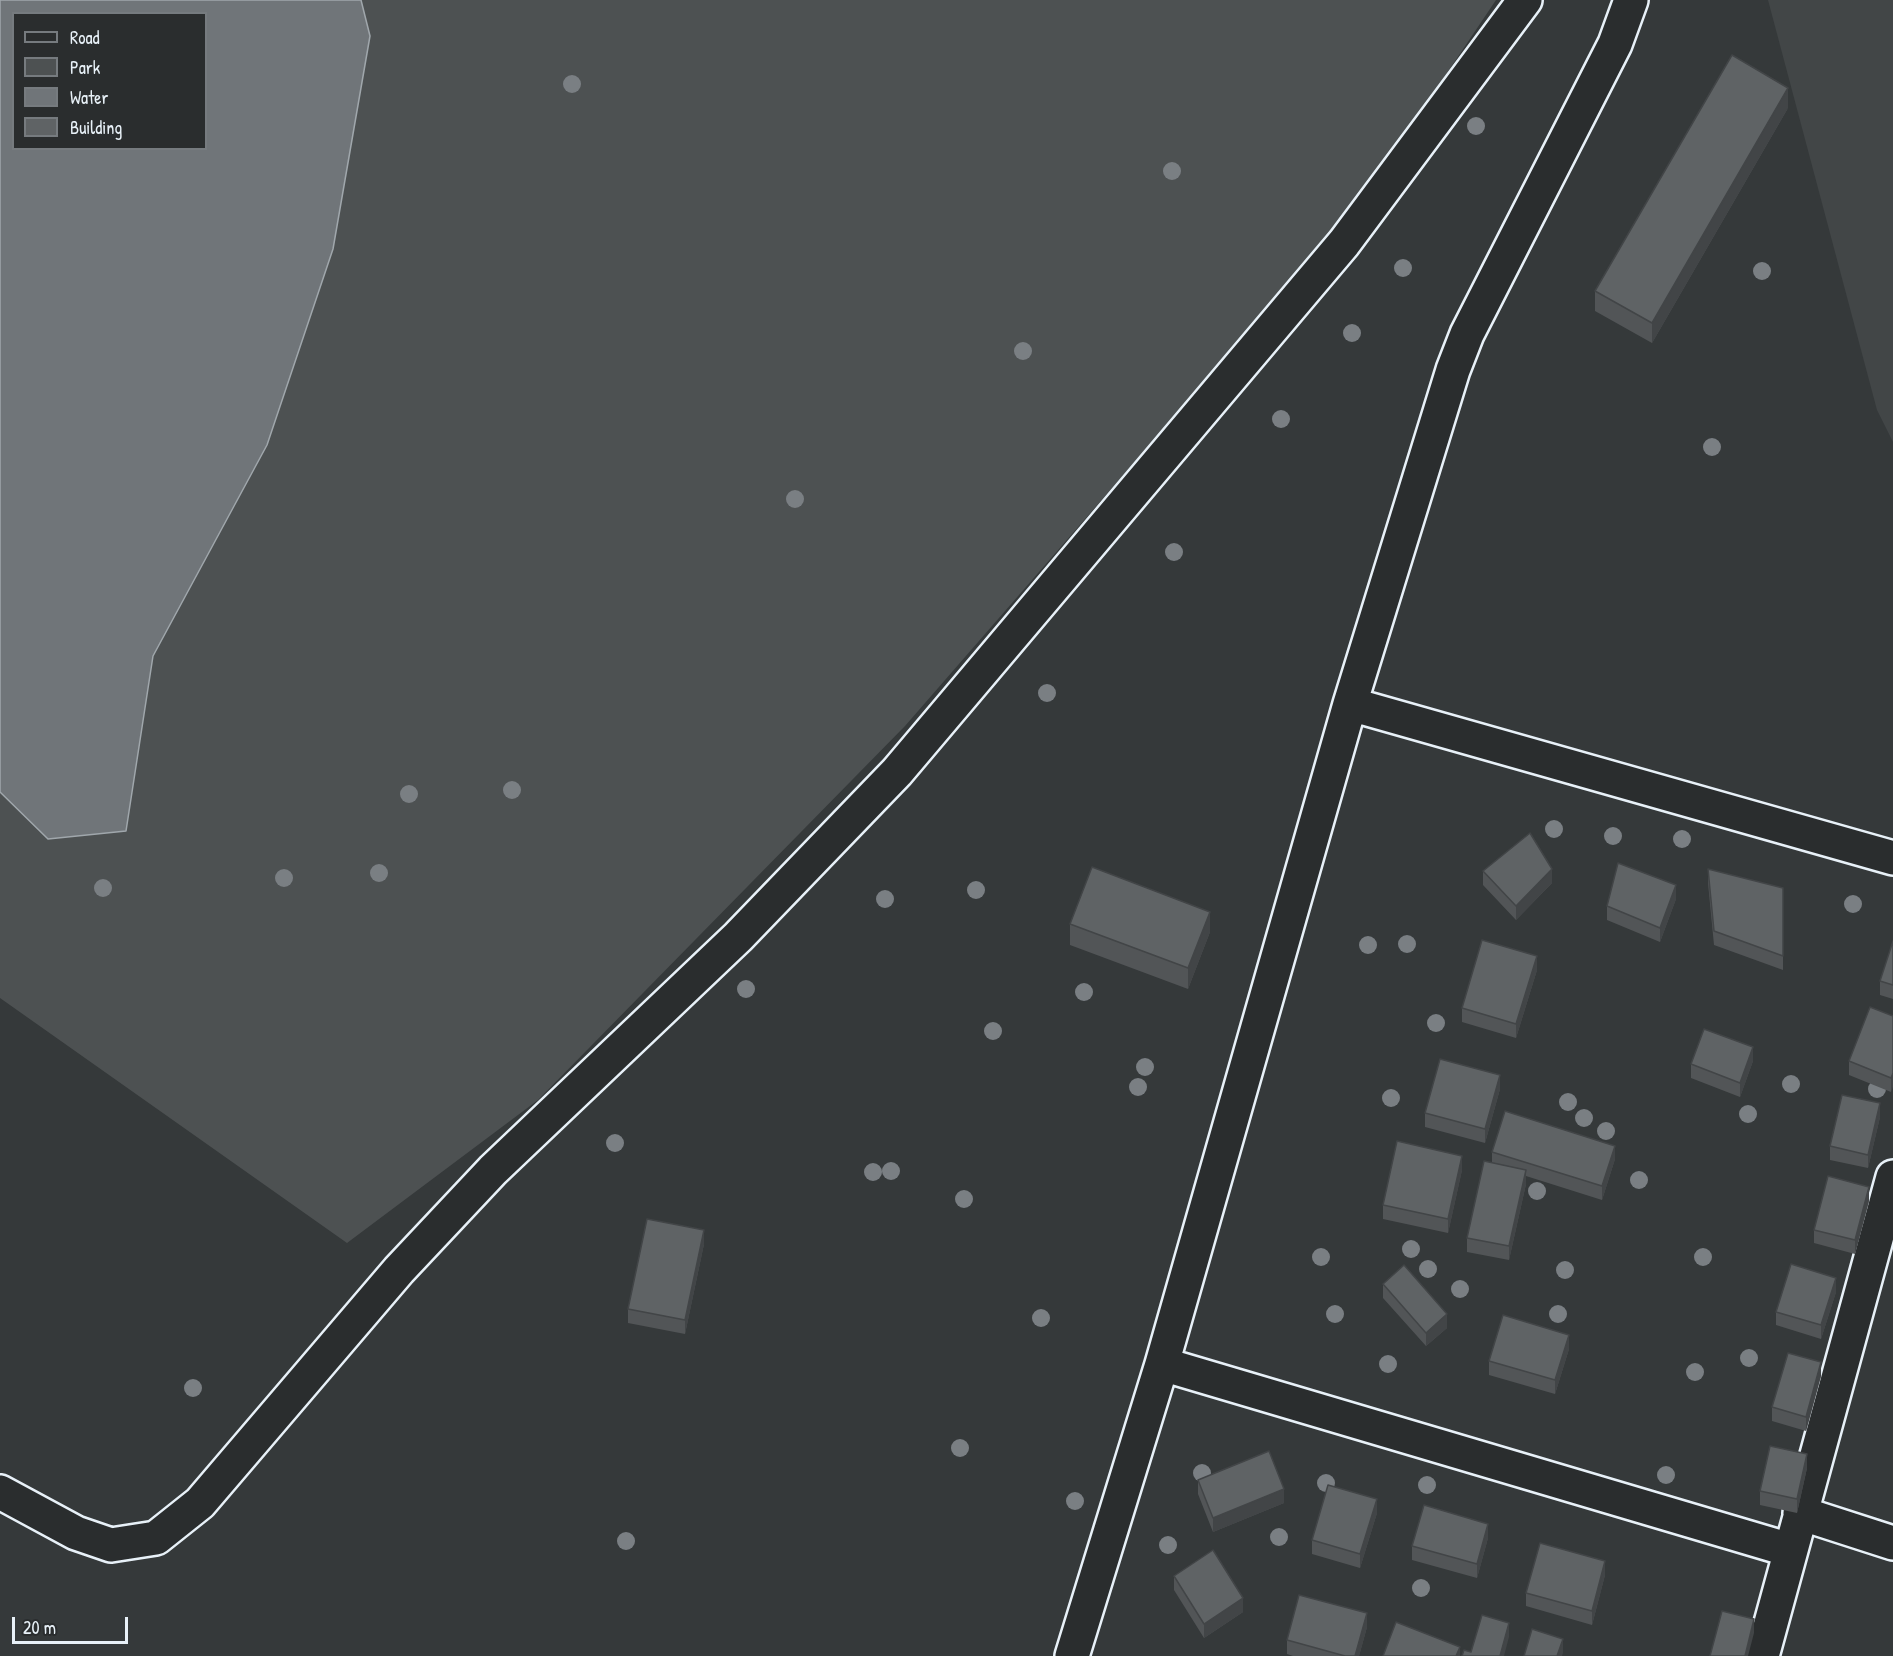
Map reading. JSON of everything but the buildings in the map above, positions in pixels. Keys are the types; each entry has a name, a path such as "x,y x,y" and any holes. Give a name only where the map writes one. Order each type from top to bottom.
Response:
{"street":[{"path":"0,1492 76,1533 111,1545 156,1538 200,1503 399,1270 493,1170 738,937 897,772 1344,243 1525,0"},
{"path":"1071,1656 1162,1365 1350,704 1457,361 1467,334 1615,44 1631,0"},
{"path":"1350,704 1893,858"},
{"path":"1762,1656 1893,1177"},
{"path":"1162,1365 1790,1550"},
{"path":"1800,1513 1893,1543"}],"shaded area":[{"path":"1768,0 1893,0 1893,442 1877,410"}],"green space":[{"path":"0,0 1496,0 1359,204 905,726 538,1100 347,1243 0,998"}],"water":[{"path":"0,0 361,0 370,36 333,249 267,445 153,656 126,831 48,839 0,792"}]}
